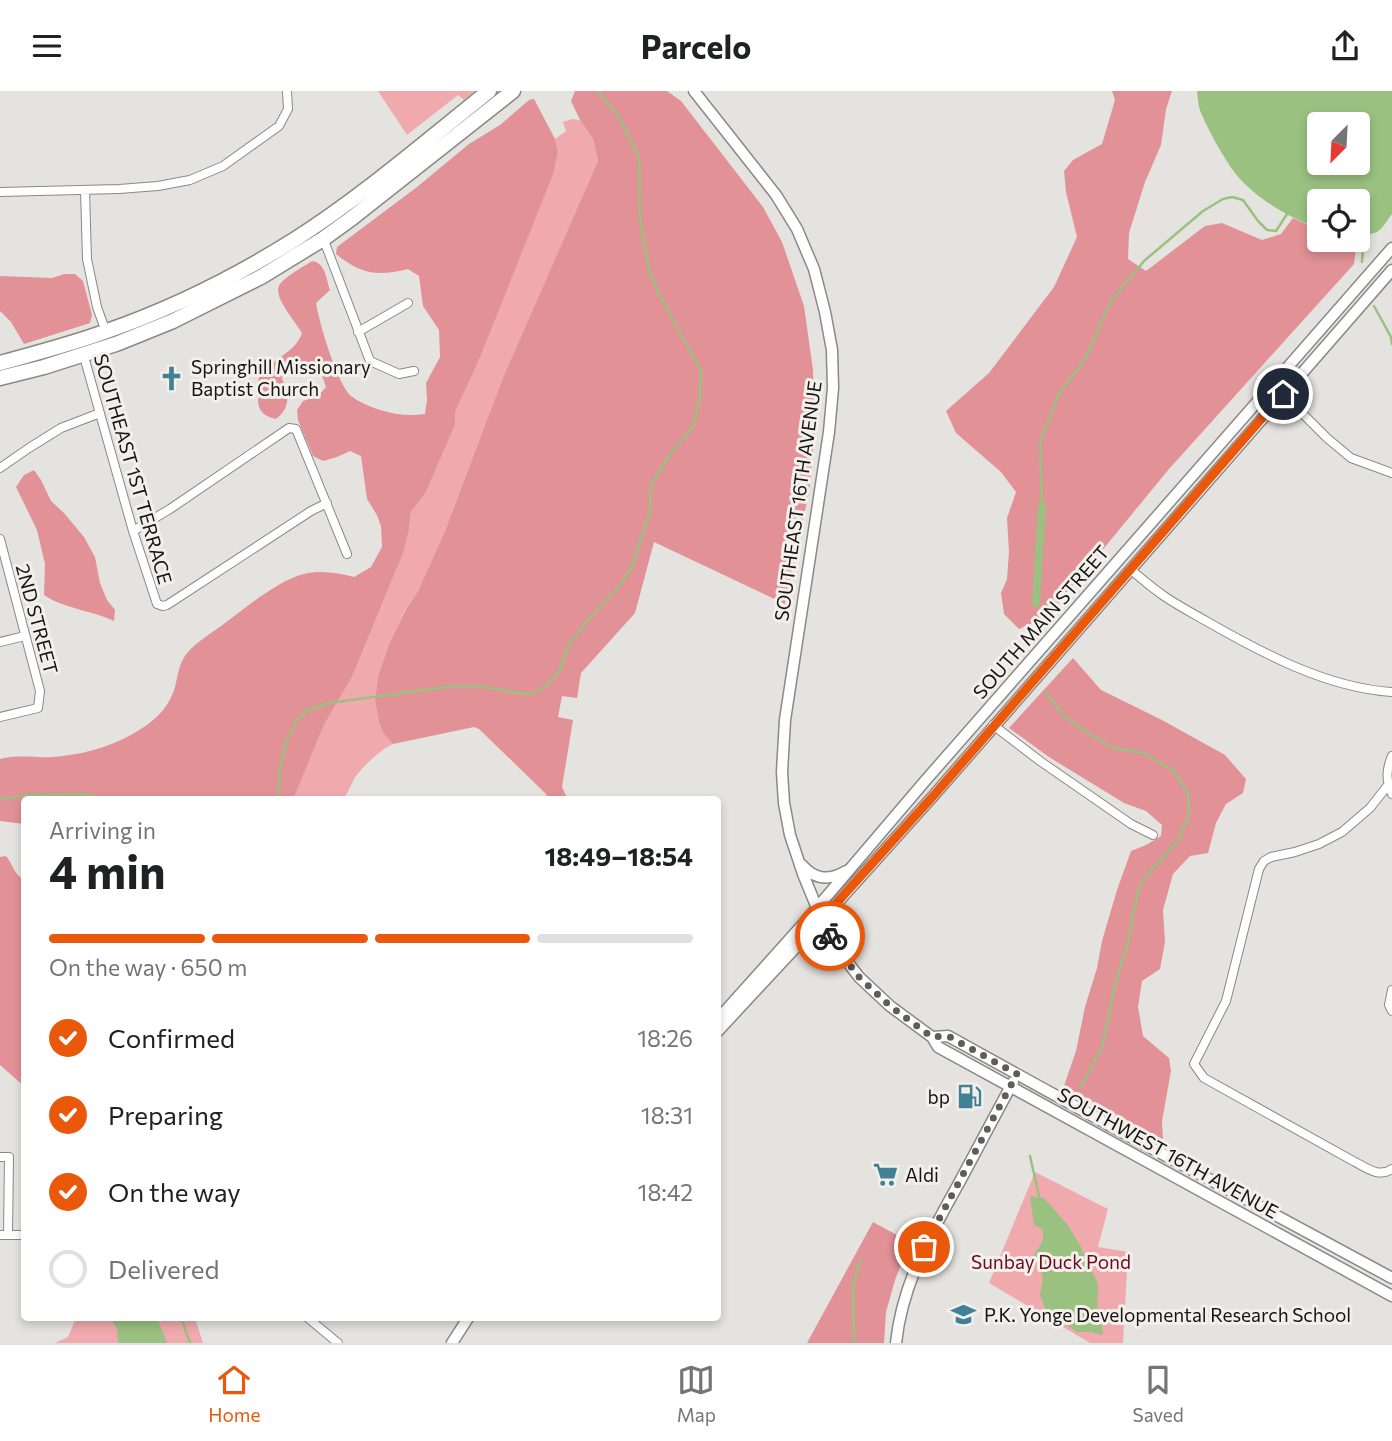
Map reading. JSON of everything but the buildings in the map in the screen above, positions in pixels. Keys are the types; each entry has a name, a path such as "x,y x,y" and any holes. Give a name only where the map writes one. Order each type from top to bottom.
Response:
{"highway":[{"path":"0,363 106,332 166,308 227,278 317,224 375,182 489,91"},
{"path":"0,379 84,355 173,321 234,292 323,239 513,91"},
{"path":"227,278 234,292"}],"main road":[{"name":"SOUTHEAST 16TH AVENUE","path":"694,91 776,195 797,229 814,269 832,350 833,388 829,432 783,740 782,772 790,835 819,914"},
{"name":"SOUTH MAIN STREET","path":"721,1028 819,914 852,867 925,782 1392,248"},
{"name":"SOUTH MAIN STREET","path":"721,1017 935,794 1392,270"},
{"path":"1272,384 1283,394"},
{"path":"1120,559 1130,569"},
{"path":"984,715 993,725"},
{"path":"925,782 935,794"},
{"path":"798,860 808,872 819,878 833,877 852,867"},
{"name":"SOUTHWEST 16TH AVENUE","path":"819,914 836,947 859,977 890,1006 932,1037 938,1047 1392,1296"},
{"name":"SOUTHWEST 16TH AVENUE","path":"932,1037 948,1036 1392,1278"},
{"path":"896,1343 905,1295 915,1266 1017,1074"},
{"path":"452,1343 466,1321"}],"street":[{"path":"0,192 158,187 190,180 223,166 279,126 288,109 287,91"},
{"name":"SOUTHEAST 1ST TERRACE","path":"85,190 87,259 97,307 106,332"},
{"path":"317,224 370,361 399,374 414,372"},
{"path":"358,332 408,303"},
{"name":"SOUTHEAST 1ST TERRACE","path":"80,340 134,531 155,600 160,605 167,605 327,503"},
{"path":"1283,394 1351,458 1392,473"},
{"path":"0,468 61,428 100,413"},
{"path":"134,531 289,428 296,429 346,554"},
{"name":"2ND STREET","path":"0,539 2,557 40,691 38,708 0,717"},
{"path":"1130,569 1164,596 1229,634 1278,658 1333,681 1368,690 1392,692"},
{"path":"0,642 25,636"},
{"path":"993,725 1130,824 1153,835"},
{"path":"1392,756 1388,767 1388,785 1392,794"},
{"path":"1388,785 1370,808 1342,832 1319,844 1264,861 1259,869 1226,1001 1194,1064 1204,1078 1354,1161 1380,1174 1390,1170"},
{"path":"1392,990 1389,1005 1392,1011"},
{"path":"4,1157 4,1235"},
{"path":"312,1321 338,1343"}],"green space":[{"path":"378,91 475,91 464,100 458,95 407,135"},
{"path":"580,120 593,139 598,161 504,375 445,531 418,591 406,608 389,644 378,676 375,701 383,732 393,744 377,754 361,770 344,796 295,796 324,725 352,677 404,551 411,512 426,492 455,425 455,412 478,363 558,152 555,139 566,131 563,122"},
{"name":"Sunbay Duck Pond","path":"1035,1172 1108,1209 1098,1247 1128,1252 1123,1343 1090,1343 989,1283"},
{"path":"75,1321 196,1321 203,1343 55,1343 68,1337"}],"shaded area":[{"path":"575,91 667,91 681,101 763,207 782,242 804,306 813,370 815,432 809,492 785,604 654,542 635,613 581,673 577,698 562,696 558,717 573,720 562,787 566,796 547,796 474,727 393,744 383,732 375,701 378,676 389,644 418,591 445,531 504,375 598,161 593,139 571,101"},
{"path":"1112,91 1172,91 1166,109 1161,145 1145,182 1129,233 1128,259 1146,271 1205,226 1222,223 1262,240 1281,234 1293,218 1307,225 1307,252 1356,252 1354,264 1169,469 1049,615 1019,629 1004,614 1001,593 1007,579 1007,518 1016,492 1001,472 956,433 946,411 989,373 1054,287 1077,237 1064,171 1073,160 1102,144 1115,100"},
{"path":"1197,91 1392,91 1392,214 1379,231 1370,234 1370,189 1307,189 1307,223 1277,208 1248,187 1229,165 1199,105"},
{"path":"534,99 555,139 558,152 553,174 477,365 455,412 455,425 426,492 411,512 404,551 352,677 324,725 295,796 21,796 21,824 0,821 0,759 73,755 129,736 151,722 168,703 181,664 188,652 199,641 258,599 277,586 304,574 326,572 354,577 371,567 382,547 381,526 367,499 361,456 350,451 323,461 313,456 298,420 297,410 303,401 318,396 326,387 321,373 305,361 289,365 282,379 287,401 284,411 276,419 264,414 259,406 260,376 294,346 302,333 285,309 278,289 286,278 312,261 317,262 325,272 330,290 316,303 318,312 329,352 346,389 351,396 376,409 396,414 425,414 426,383 440,357 439,330 423,306 419,276 408,269 387,273 361,270 336,254 337,247 469,144 500,125 529,100"},
{"path":"75,274 83,281 92,315 90,323 24,344 11,322 0,311 0,276 52,278"},
{"path":"34,470 51,501 84,537 95,557 100,583 107,600 115,610 114,621 44,595 45,564 37,530 16,487 24,475"},
{"path":"1073,658 1101,690 1225,755 1246,779 1243,793 1226,804 1216,823 1208,853 1190,856 1173,874 1163,910 1165,942 1160,969 1142,981 1138,1007 1143,1036 1169,1058 1171,1071 1162,1121 1163,1140 1064,1086 1076,1051 1102,941 1131,851 1161,836 1162,825 1146,811 1124,803 1049,757 1009,728"},
{"path":"6,856 21,878 21,1083 0,1065 0,857"},
{"name":"Sunbay Duck Pond","path":"1030,1196 1044,1198 1067,1224 1080,1245 1098,1284 1097,1316 1103,1335 1077,1332 1046,1311 1040,1295 1043,1279 1041,1268 1034,1254 1042,1242 1043,1233 1042,1229 1034,1225"},
{"path":"873,1222 910,1242 886,1312 884,1343 807,1343"},
{"path":"112,1321 158,1321 167,1343 118,1343 117,1328"}],"waterway":[{"path":"277,796 287,740 297,720 308,710 329,703 454,686 486,687 532,694 546,686 560,670 568,646 631,569 650,511 651,485 670,454 693,427 700,397 701,371 650,274 640,222 639,157 617,114 597,91"},
{"path":"1042,506 1040,441 1059,394 1086,357 1111,301 1144,261 1203,211 1223,199 1232,197 1243,200 1267,230 1276,231 1287,214"},
{"path":"1362,262 1363,252"},
{"path":"1374,306 1392,344"},
{"path":"1036,603 1042,506"},
{"path":"1046,692 1062,714 1086,732 1114,748 1144,753 1174,771 1188,794 1189,814 1178,841 1145,877 1138,890 1102,1047 1080,1088"},
{"path":"0,799 26,795 93,796"},
{"path":"1030,1156 1039,1196"},
{"path":"854,1343 853,1287 860,1260"},
{"path":"182,1321 190,1343"}],"way so far":[{"path":"830,936 859,977 890,1006 917,1026 932,1037 948,1036 1017,1074 924,1247"}],"place":[{"name":"Springhill Missionary Baptist Church","path":"171,378"},
{"name":"bp","path":"970,1097"},
{"name":"Aldi","path":"885,1175"},
{"name":"P.K. Yonge Developmental Research School","path":"964,1315"}],"route":[{"path":"830,936 822,919 935,794 1283,394"}]}
